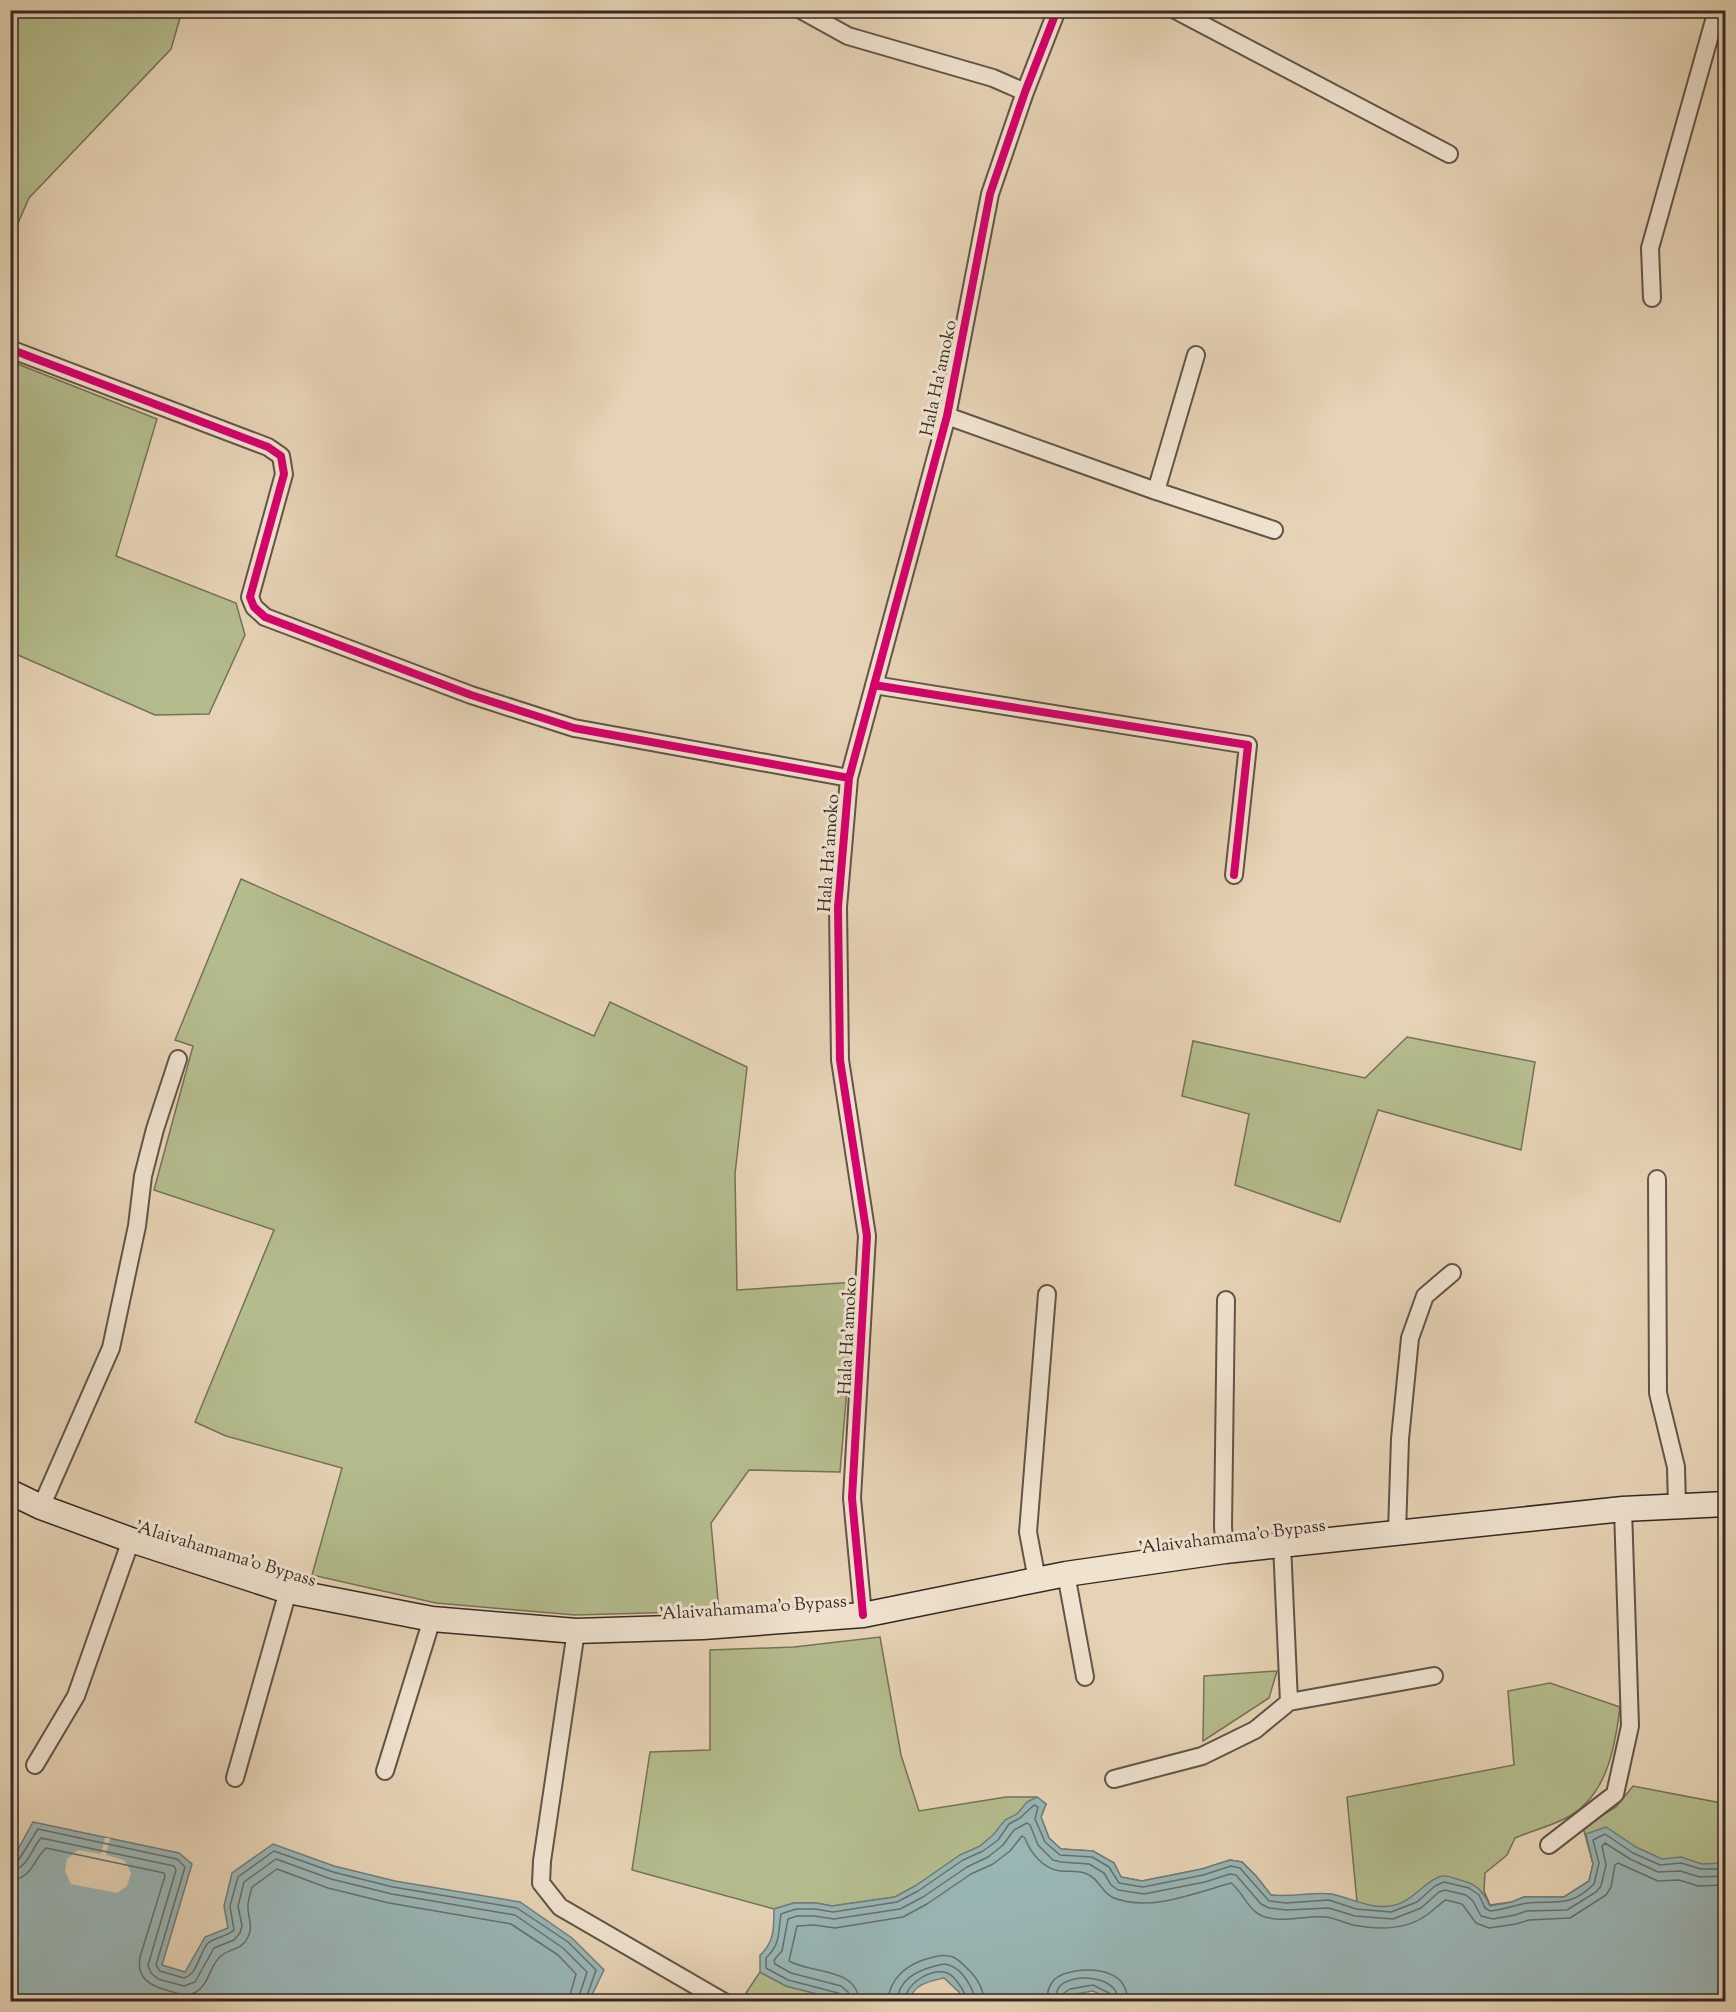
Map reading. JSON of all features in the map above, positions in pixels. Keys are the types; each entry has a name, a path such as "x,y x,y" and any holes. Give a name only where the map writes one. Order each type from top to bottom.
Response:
{"main road":[{"name":"'Alaivahamama'o Bypass","path":"10,1492 41,1507 131,1540 288,1591 432,1618 576,1631 703,1627 863,1615 1066,1574 1225,1551 1623,1509 1725,1504"}],"street":[{"path":"801,10 848,36 993,78 1025,92"},
{"name":"Hala Ha'amoko","path":"863,1615 852,1498 867,1236 840,1060 838,907 849,777 947,416 990,195 1025,92 1057,10"},
{"path":"1175,10 1449,154"},
{"path":"1652,298 1650,248 1717,10"},
{"path":"10,350 268,447 281,456 285,474 250,597 254,607 265,617 471,695 574,728 849,777"},
{"path":"1156,491 1196,355"},
{"path":"947,416 1156,491 1274,530"},
{"path":"874,685 1248,746 1233,875"},
{"path":"41,1507 111,1348 137,1226 143,1176 155,1129 178,1059"},
{"path":"1657,1179 1658,1393 1676,1467 1677,1506"},
{"path":"1397,1532 1400,1439 1410,1338 1425,1296 1452,1273"},
{"path":"1037,1580 1028,1532 1047,1294"},
{"path":"1225,1551 1223,1527 1226,1300"},
{"path":"1549,1845 1615,1794 1630,1726 1623,1509"},
{"path":"35,1766 76,1696 131,1540"},
{"path":"1282,1544 1289,1702"},
{"path":"1066,1574 1085,1677"},
{"path":"236,1778 288,1591"},
{"path":"385,1771 432,1618"},
{"path":"576,1631 542,1861 541,1883 560,1907 724,2001"},
{"path":"1114,1779 1202,1756 1255,1730 1289,1702 1434,1677"}],"green space":[{"path":"11,10 182,11 171,49 29,198 14,232 10,231"},
{"path":"10,361 157,419 116,556 236,603 245,635 209,714 155,715 11,652"},
{"path":"241,879 594,1036 610,1002 747,1067 735,1174 737,1290 856,1282 840,1472 749,1470 711,1523 719,1611 575,1615 436,1603 312,1575 342,1468 226,1436 195,1422 274,1230 154,1190 193,1046 175,1040"},
{"path":"1407,1037 1535,1062 1521,1150 1378,1110 1340,1222 1235,1185 1249,1114 1182,1096 1193,1041 1365,1078"},
{"path":"880,1637 901,1755 919,1811 1006,1797 1037,1797 1046,1804 1041,1817 1049,1838 1061,1849 1093,1851 1114,1863 1121,1877 1142,1881 1202,1869 1230,1860 1242,1862 1271,1895 1286,1897 1330,1894 1357,1902 1347,1797 1514,1765 1508,1691 1550,1683 1620,1707 1611,1756 1599,1786 1590,1799 1564,1819 1515,1838 1507,1855 1485,1873 1484,1891 1490,1905 1512,1902 1524,1897 1564,1897 1589,1881 1593,1864 1583,1827 1616,1807 1633,1786 1721,1803 1725,1835 1725,1928 1104,2001 1105,1997 915,1886 895,1897 832,1906 794,1903 774,1909 632,1870 650,1752 710,1750 710,1650 794,1647"},
{"path":"1277,1671 1269,1698 1203,1741 1204,1676"},
{"path":"760,1972 786,1986 845,2001 762,2001 746,1993"}],"water":[{"path":"1037,1797 1046,1804 1041,1817 1049,1838 1061,1849 1093,1851 1114,1863 1121,1877 1142,1881 1202,1869 1230,1860 1242,1862 1271,1895 1331,1894 1383,1907 1406,1900 1436,1878 1444,1876 1475,1886 1485,1896 1490,1906 1524,1897 1564,1897 1589,1881 1593,1864 1586,1834 1606,1827 1636,1847 1662,1859 1681,1857 1702,1864 1725,1863 1725,2001 1104,2002 1105,1997 1093,1991 1070,1995 1069,2001 962,2002 959,1992 944,1978 918,1987 910,2001 845,2001 786,1986 760,1972 760,1955 772,1935 774,1909 794,1903 832,1906 895,1897 960,1855 980,1846 1005,1820 1017,1814 1027,1802"},
{"path":"33,1822 179,1853 192,1864 162,1965 185,1972 205,1937 228,1928 224,1906 232,1873 273,1844 334,1866 395,1881 520,1902 572,1938 604,1970 589,2001 11,2002 11,1862"}],"pier":[{"path":"105,1838 110,1838 106,1855 124,1860 128,1866 131,1873 127,1886 117,1893 71,1884 65,1871 67,1859 78,1850 101,1854"}],"cycle path":[{"path":"863,1615 852,1498 867,1236 840,1060 838,907 849,778 947,416 990,194 1025,92 1057,10"},
{"path":"10,349 268,447 281,456 284,474 250,597 254,607 265,617 471,695 574,728 849,778"},
{"path":"874,685 1248,745 1234,875"}]}
